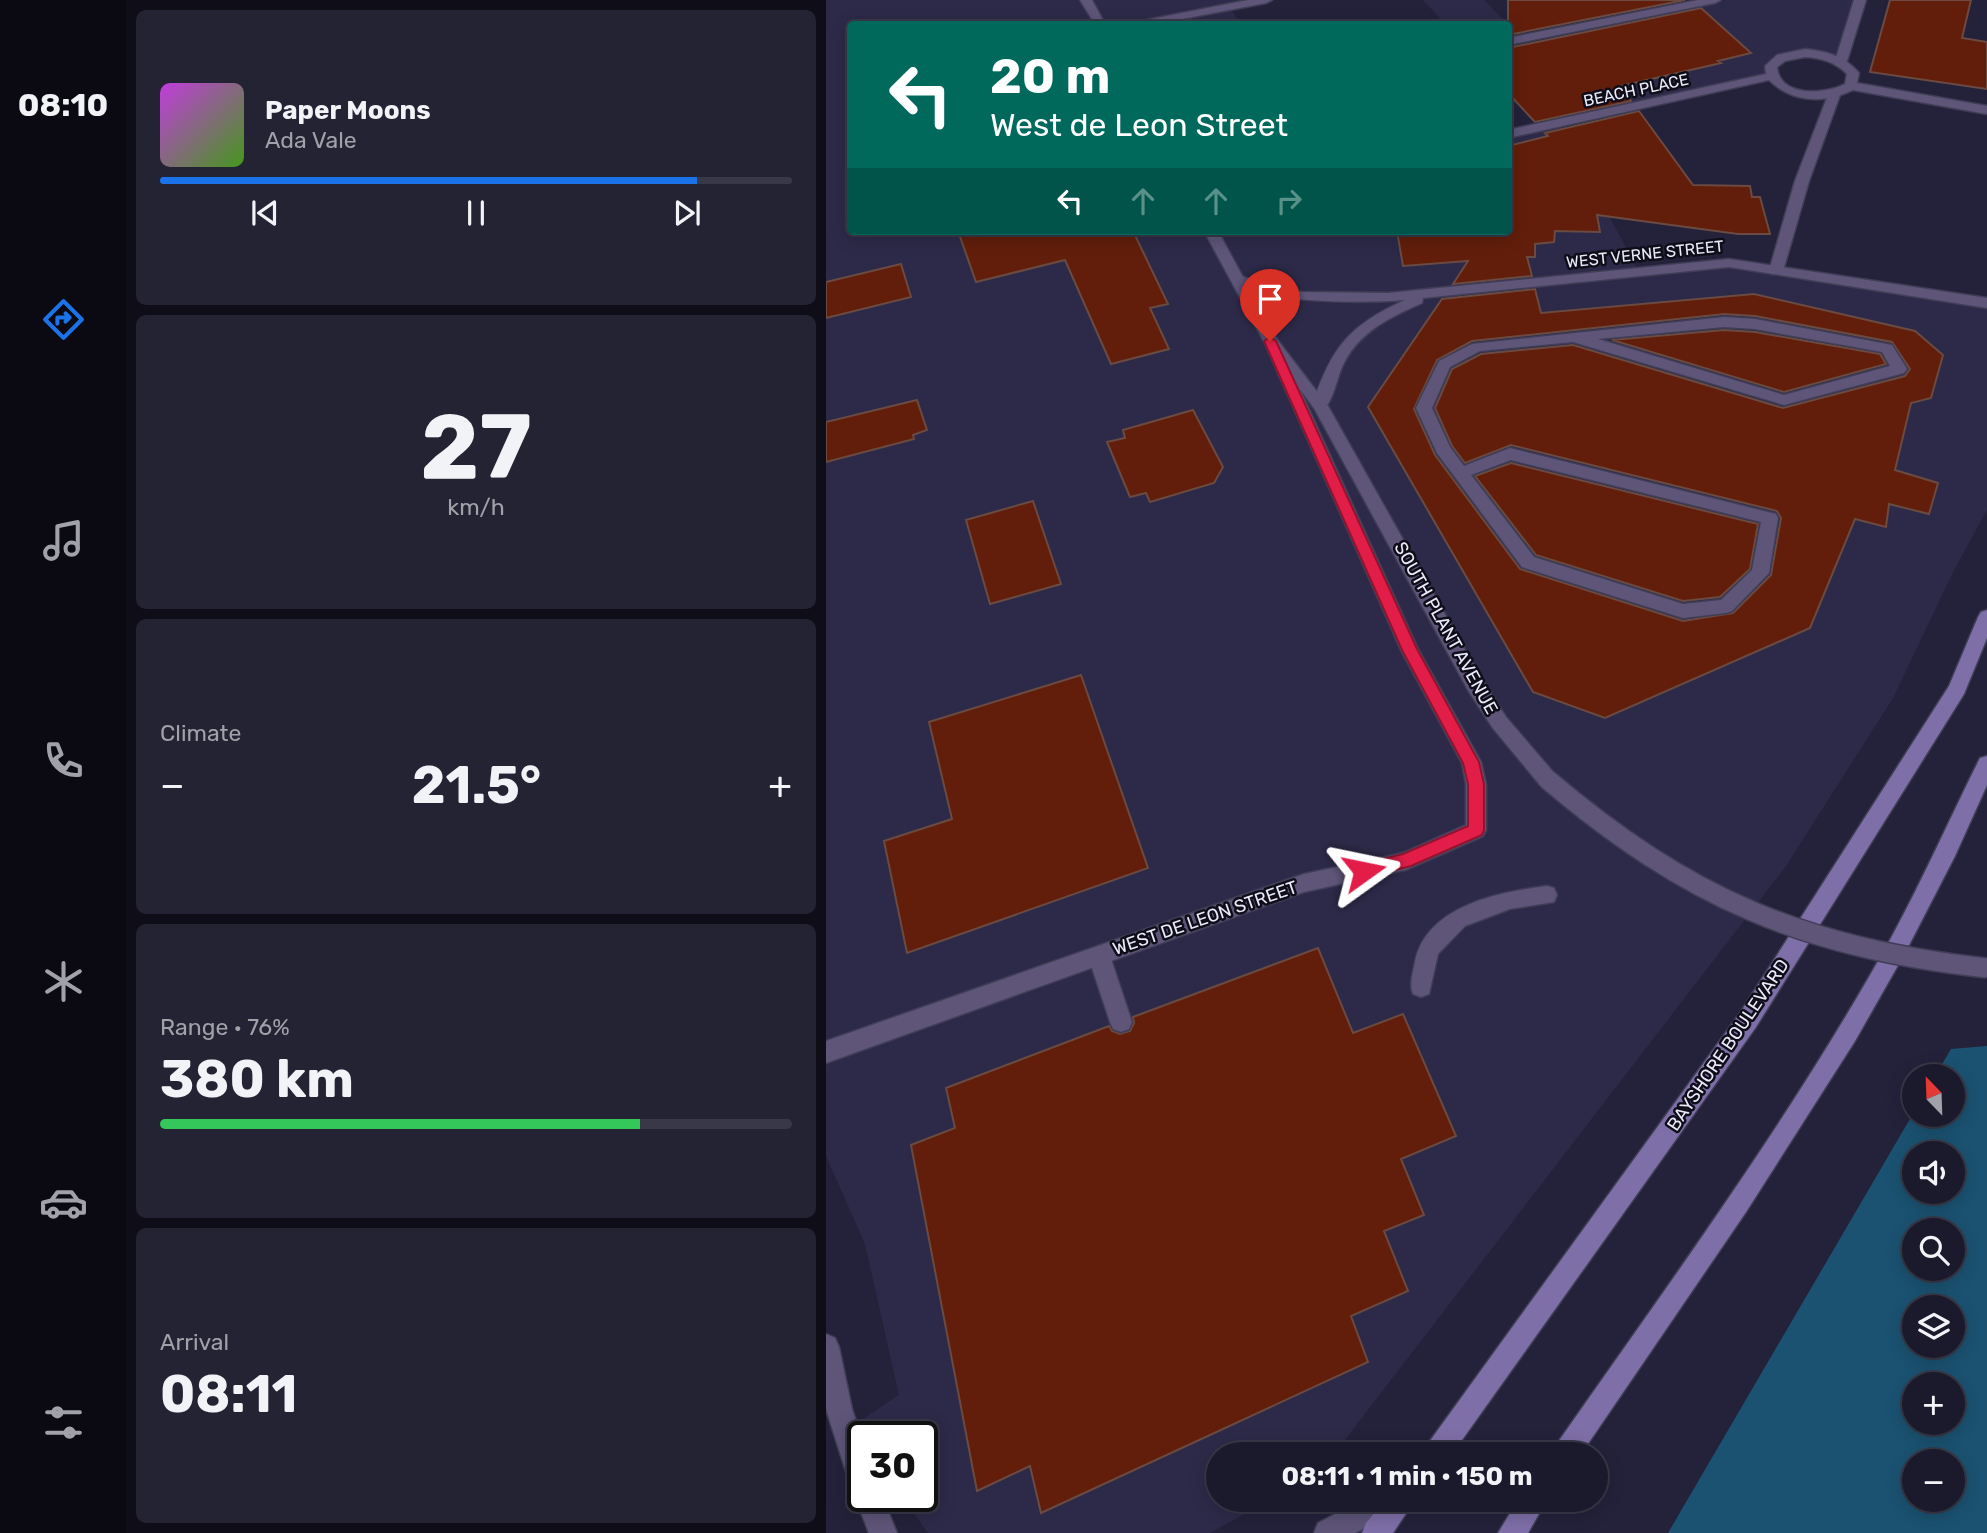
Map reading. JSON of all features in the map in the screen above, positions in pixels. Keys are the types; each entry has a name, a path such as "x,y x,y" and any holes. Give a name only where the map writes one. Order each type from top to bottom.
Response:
{"main road":[{"name":"BAYSHORE BOULEVARD","path":"1445,1442 1748,1020 1958,690 1987,617"},
{"path":"1574,1442 1858,1019 1920,908 1987,764"},
{"path":"1376,1533 1393,1512"},
{"path":"1511,1533 1526,1512"}],"street":[{"path":"1086,0 1098,21"},
{"path":"1157,21 1266,0"},
{"path":"1512,41 1715,0"},
{"path":"1841,61 1860,0"},
{"path":"1851,86 1853,73 1841,61 1818,54 1793,54 1773,62 1769,69 1771,76 1786,89 1798,93 1834,95 1851,86 1987,110"},
{"name":"BEACH PLACE","path":"1512,133 1771,76"},
{"path":"1776,271 1802,181 1834,95"},
{"name":"SOUTH PLANT AVENUE","path":"1213,235 1270,341 1320,406 1475,685 1499,722 1547,779 1599,825 1668,872 1771,921 1807,935 1866,950 1924,961 1987,968"},
{"name":"WEST VERNE STREET","path":"1238,279 1262,288 1302,296 1348,298 1431,294 1730,262 1987,303"},
{"name":"WEST VERNE STREET","path":"1320,406 1341,349 1380,316 1431,294"},
{"path":"1461,473 1510,454 1770,518 1760,573 1726,606 1683,611 1528,562 1461,473 1443,449 1424,408 1444,364 1477,347 1573,337 1724,322 1755,324 1887,348 1899,369 1784,400 1573,337"},
{"name":"WEST DE LEON STREET","path":"826,1052 1304,883 1393,865 1438,849 1476,830 1476,784 1471,762 1410,650 1270,341"},
{"path":"1421,988 1428,949 1458,919 1510,900 1547,895"},
{"path":"1099,956 1121,1022"},
{"path":"826,1347 847,1434"},
{"path":"874,1512 883,1533"},
{"path":"1328,1533 1367,1512"}],"shaded area":[{"path":"826,0 1259,0 1228,6 1239,21 847,21 847,235 1512,235 1512,136 1560,124 1640,274 1733,263 1987,303 1987,510 1953,572 1893,698 1786,866 1343,1442 1206,1442 1206,1512 1248,1512 1210,1533 928,1533 913,1512 938,1512 938,1421 863,1421 899,1395 865,1244 826,1156"},
{"path":"1423,0 1484,0 1504,21 1442,21"},
{"path":"1727,0 1860,0 1839,59 1781,54 1766,63 1765,75 1616,106 1550,35"}],"water":[{"path":"1987,1046 1987,1533 1668,1533 1905,1127 1965,1127 1965,1064 1942,1064 1951,1049"}],"building":[{"path":"1508,0 1685,0 1512,34 1512,21 1508,21"},
{"path":"1890,0 1971,0 1962,38 1987,42 1987,89 1870,72"},
{"path":"1701,8 1751,53 1718,61 1721,63 1621,86 1631,101 1535,122 1512,97 1512,47"},
{"path":"1639,111 1693,185 1750,186 1752,197 1760,197 1770,234 1738,234 1597,215 1600,232 1555,231 1554,242 1535,244 1535,257 1527,257 1532,276 1453,284 1468,261 1403,266 1398,235 1512,235 1512,145 1548,136 1545,133"},
{"path":"959,235 1135,235 1168,304 1150,308 1169,349 1111,364 1065,260 976,282"},
{"path":"901,264 911,297 826,318 826,282"},
{"path":"1535,289 1541,313 1754,294 1915,331 1943,355 1931,398 1911,403 1895,470 1938,483 1929,514 1889,504 1886,527 1855,519 1810,628 1605,718 1533,692 1368,407 1442,299","holes":["1724,314 1755,316 1892,342 1910,369 1905,376 1783,408 1573,345 1481,354 1452,369 1435,408 1452,446 1465,463 1511,445 1777,511 1781,518 1771,575 1733,613 1683,621 1520,569 1435,455 1414,409 1437,360 1472,341"]},
{"path":"1724,330 1755,332 1880,354 1886,364 1784,392 1612,340"},
{"path":"917,400 927,430 913,435 914,439 826,462 826,422"},
{"path":"1193,410 1223,467 1214,483 1150,502 1146,493 1130,497 1107,442 1125,438 1123,430"},
{"path":"1511,463 1758,524 1750,569 1720,597 1683,601 1536,555 1475,476"},
{"path":"1033,501 1061,584 990,604 966,520"},
{"path":"1081,675 1148,868 907,953 884,841 952,819 929,722"},
{"path":"1318,948 1353,1033 1403,1014 1456,1136 1401,1159 1424,1215 1384,1231 1408,1291 1351,1316 1368,1362 1041,1513 1030,1466 977,1491 911,1145 955,1128 946,1088 1109,1026 1112,1031 1120,1034 1130,1031 1134,1023 1133,1017"}],"route":[{"path":"1270,341 1410,650 1471,762 1476,784 1476,830 1438,849 1364,871"}]}
